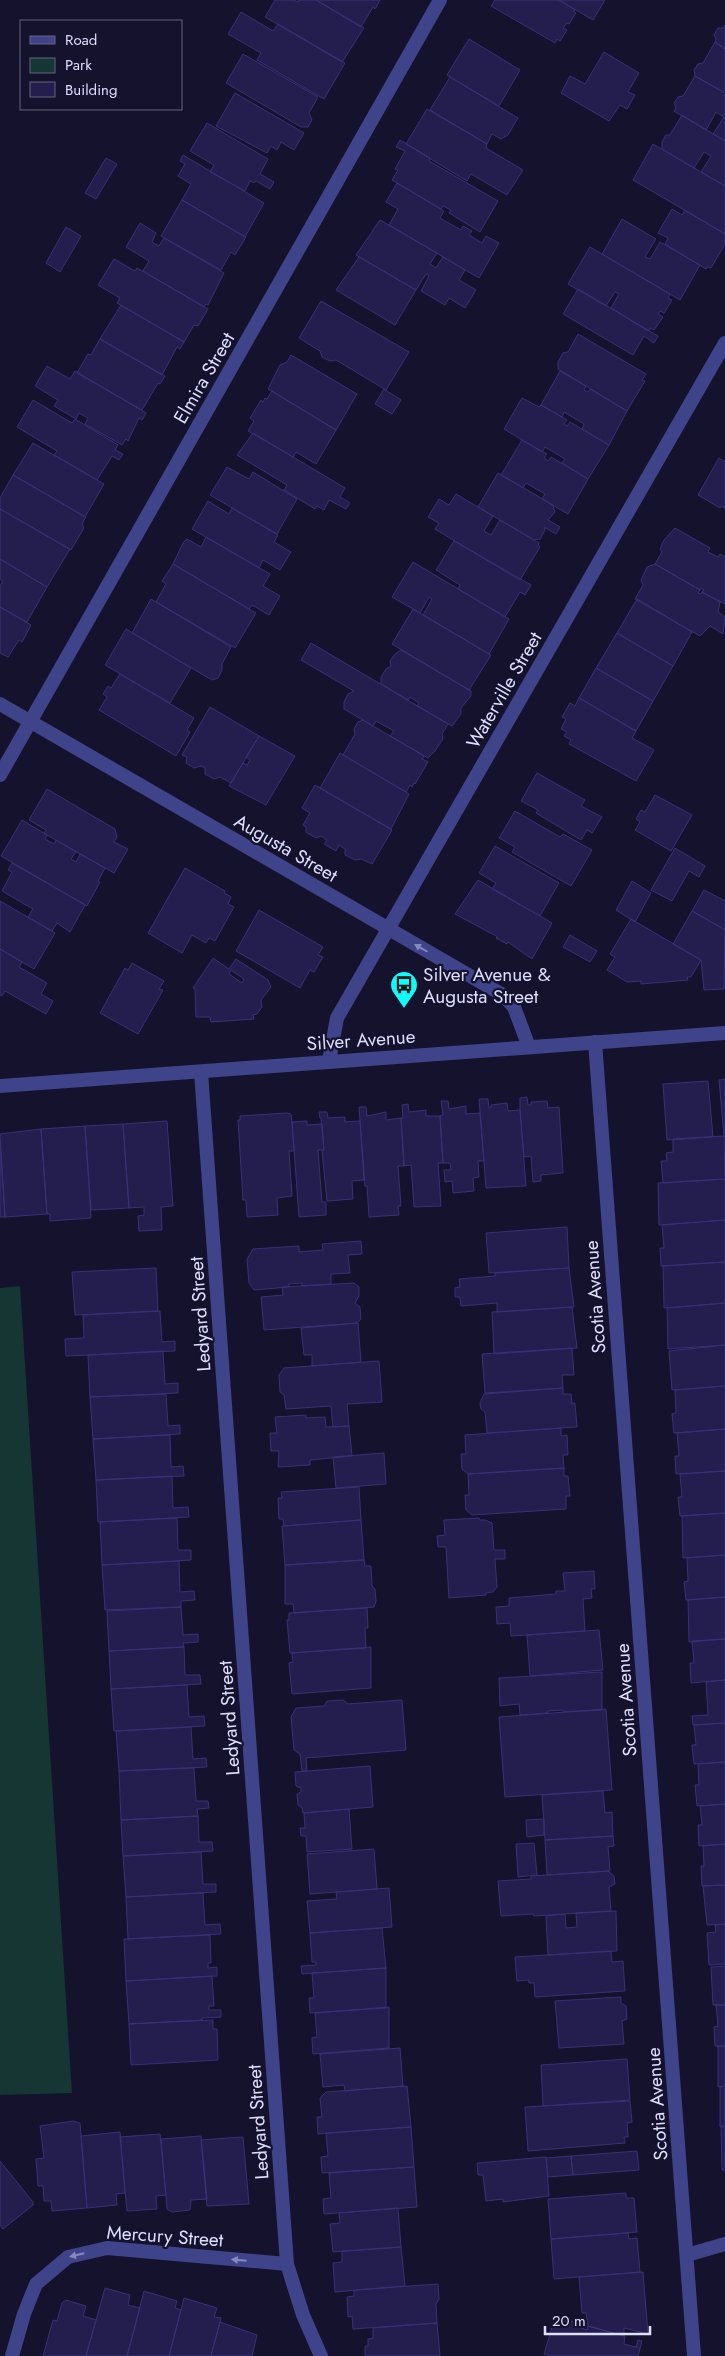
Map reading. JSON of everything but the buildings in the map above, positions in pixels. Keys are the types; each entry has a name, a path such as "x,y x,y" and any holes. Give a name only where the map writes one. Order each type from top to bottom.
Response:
{"street":[{"name":"Elmira Street","path":"0,776 440,0"},
{"name":"Waterville Street","path":"329,1061 336,1018 725,343"},
{"name":"Augusta Street","path":"0,704 503,995 514,1007 529,1047"},
{"name":"Silver Avenue","path":"0,1086 725,1033"},
{"name":"Scotia Avenue","path":"595,1042 694,2356"},
{"name":"Ledyard Street","path":"201,1072 287,2264 302,2315 321,2356"},
{"path":"687,2255 725,2244"},
{"name":"Mercury Street","path":"12,2356 24,2314 36,2284 68,2257 107,2248 287,2264"}],"green space":[{"path":"20,1286 72,2093 0,2095 0,1288"}],"place":[{"name":"Silver Avenue & Augusta Street","path":"404,1009"}]}
